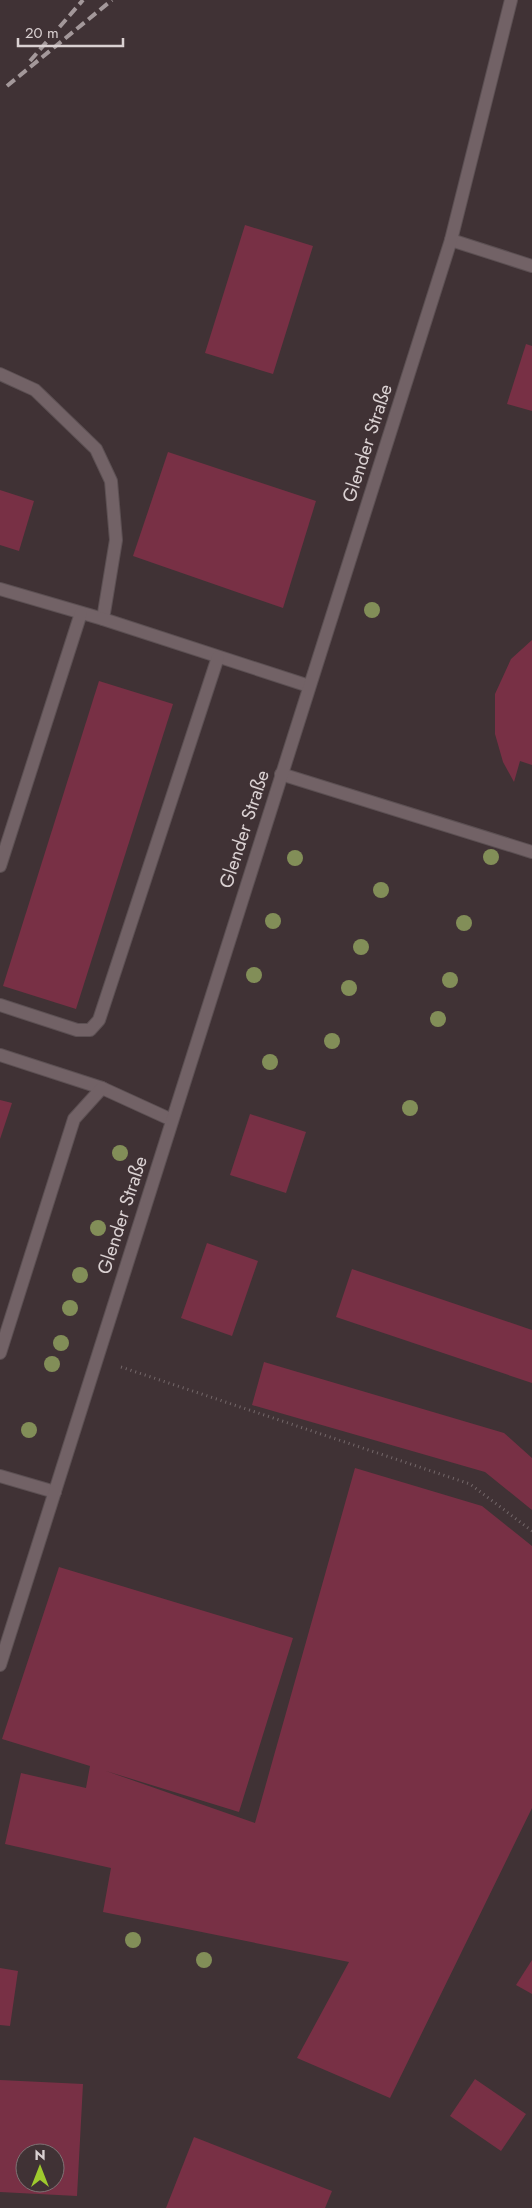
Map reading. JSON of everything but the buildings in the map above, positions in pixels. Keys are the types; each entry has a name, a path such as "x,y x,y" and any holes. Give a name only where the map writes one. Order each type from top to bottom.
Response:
{"street":[{"name":"Glender Straße","path":"0,1665 451,240 511,0"},
{"path":"451,240 532,266"},
{"path":"0,374 35,390 96,449 110,481 116,540 103,619"},
{"path":"0,589 103,619 309,686"},
{"path":"0,866 81,613"},
{"path":"0,1005 77,1030 90,1030 99,1020 218,657"},
{"path":"281,774 532,852"},
{"path":"0,1055 102,1088 172,1120"},
{"path":"0,1353 74,1119 102,1088"},
{"path":"0,1476 55,1492"}],"path":[{"path":"96,1358 470,1484 532,1530"}],"railway":[{"path":"30,61 83,0"},
{"path":"7,86 112,0"}]}
